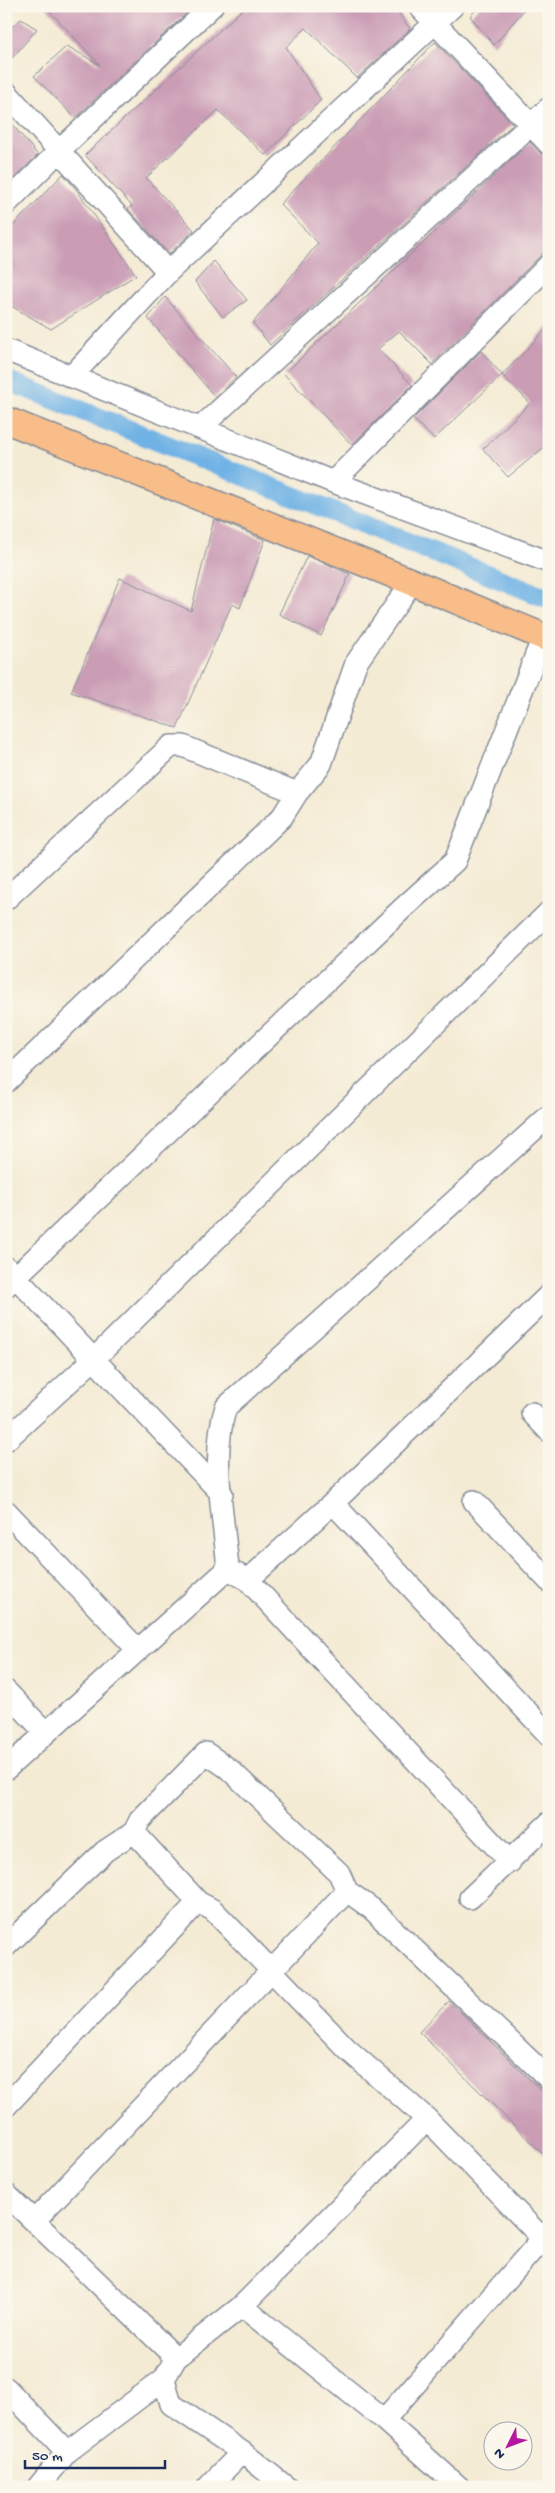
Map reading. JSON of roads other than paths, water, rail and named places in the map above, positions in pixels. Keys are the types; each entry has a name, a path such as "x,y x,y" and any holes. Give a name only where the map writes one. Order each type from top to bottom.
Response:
{"main road":[{"path":"6,420 412,582 546,638"}],"street":[{"path":"6,204 212,6"},
{"path":"420,6 549,144"},
{"path":"71,377 168,272 453,6"},
{"path":"6,92 168,272"},
{"path":"200,428 549,108"},
{"path":"333,482 549,265"},
{"path":"6,350 333,482 549,562"},
{"path":"6,1082 282,817 297,793 321,764 356,663 412,582"},
{"path":"222,1494 94,1359 9,1277 456,861 546,638"},
{"path":"6,899 172,746 183,746 297,793"},
{"path":"6,1440 94,1359 549,912"},
{"path":"228,1568 219,1428 226,1407 549,1116"},
{"path":"248,1580 333,1503 549,1295"},
{"path":"532,1412 549,1431"},
{"path":"474,1501 549,1581"},
{"path":"333,1503 549,1735"},
{"path":"6,1511 138,1650"},
{"path":"228,1568 248,1580 510,1862"},
{"path":"6,1769 228,1568"},
{"path":"6,1691 46,1733"},
{"path":"6,1946 105,1851 134,1832 140,1820 206,1753 229,1769 339,1873 347,1892 372,1910 549,2079"},
{"path":"470,1898 549,1823"},
{"path":"134,1832 198,1902 213,1910 346,2049 427,2120 545,2234 384,2420"},
{"path":"34,2221 347,1892"},
{"path":"6,2106 198,1902"},
{"path":"38,2487 68,2452 164,2379 176,2358 242,2306 427,2120"},
{"path":"6,2194 176,2358"},
{"path":"242,2306 384,2420 459,2487"},
{"path":"164,2379 171,2404 242,2452 286,2487"},
{"path":"6,2388 68,2452"},
{"path":"208,2487 242,2452"}],"waterway":[{"path":"6,380 549,599"}]}
